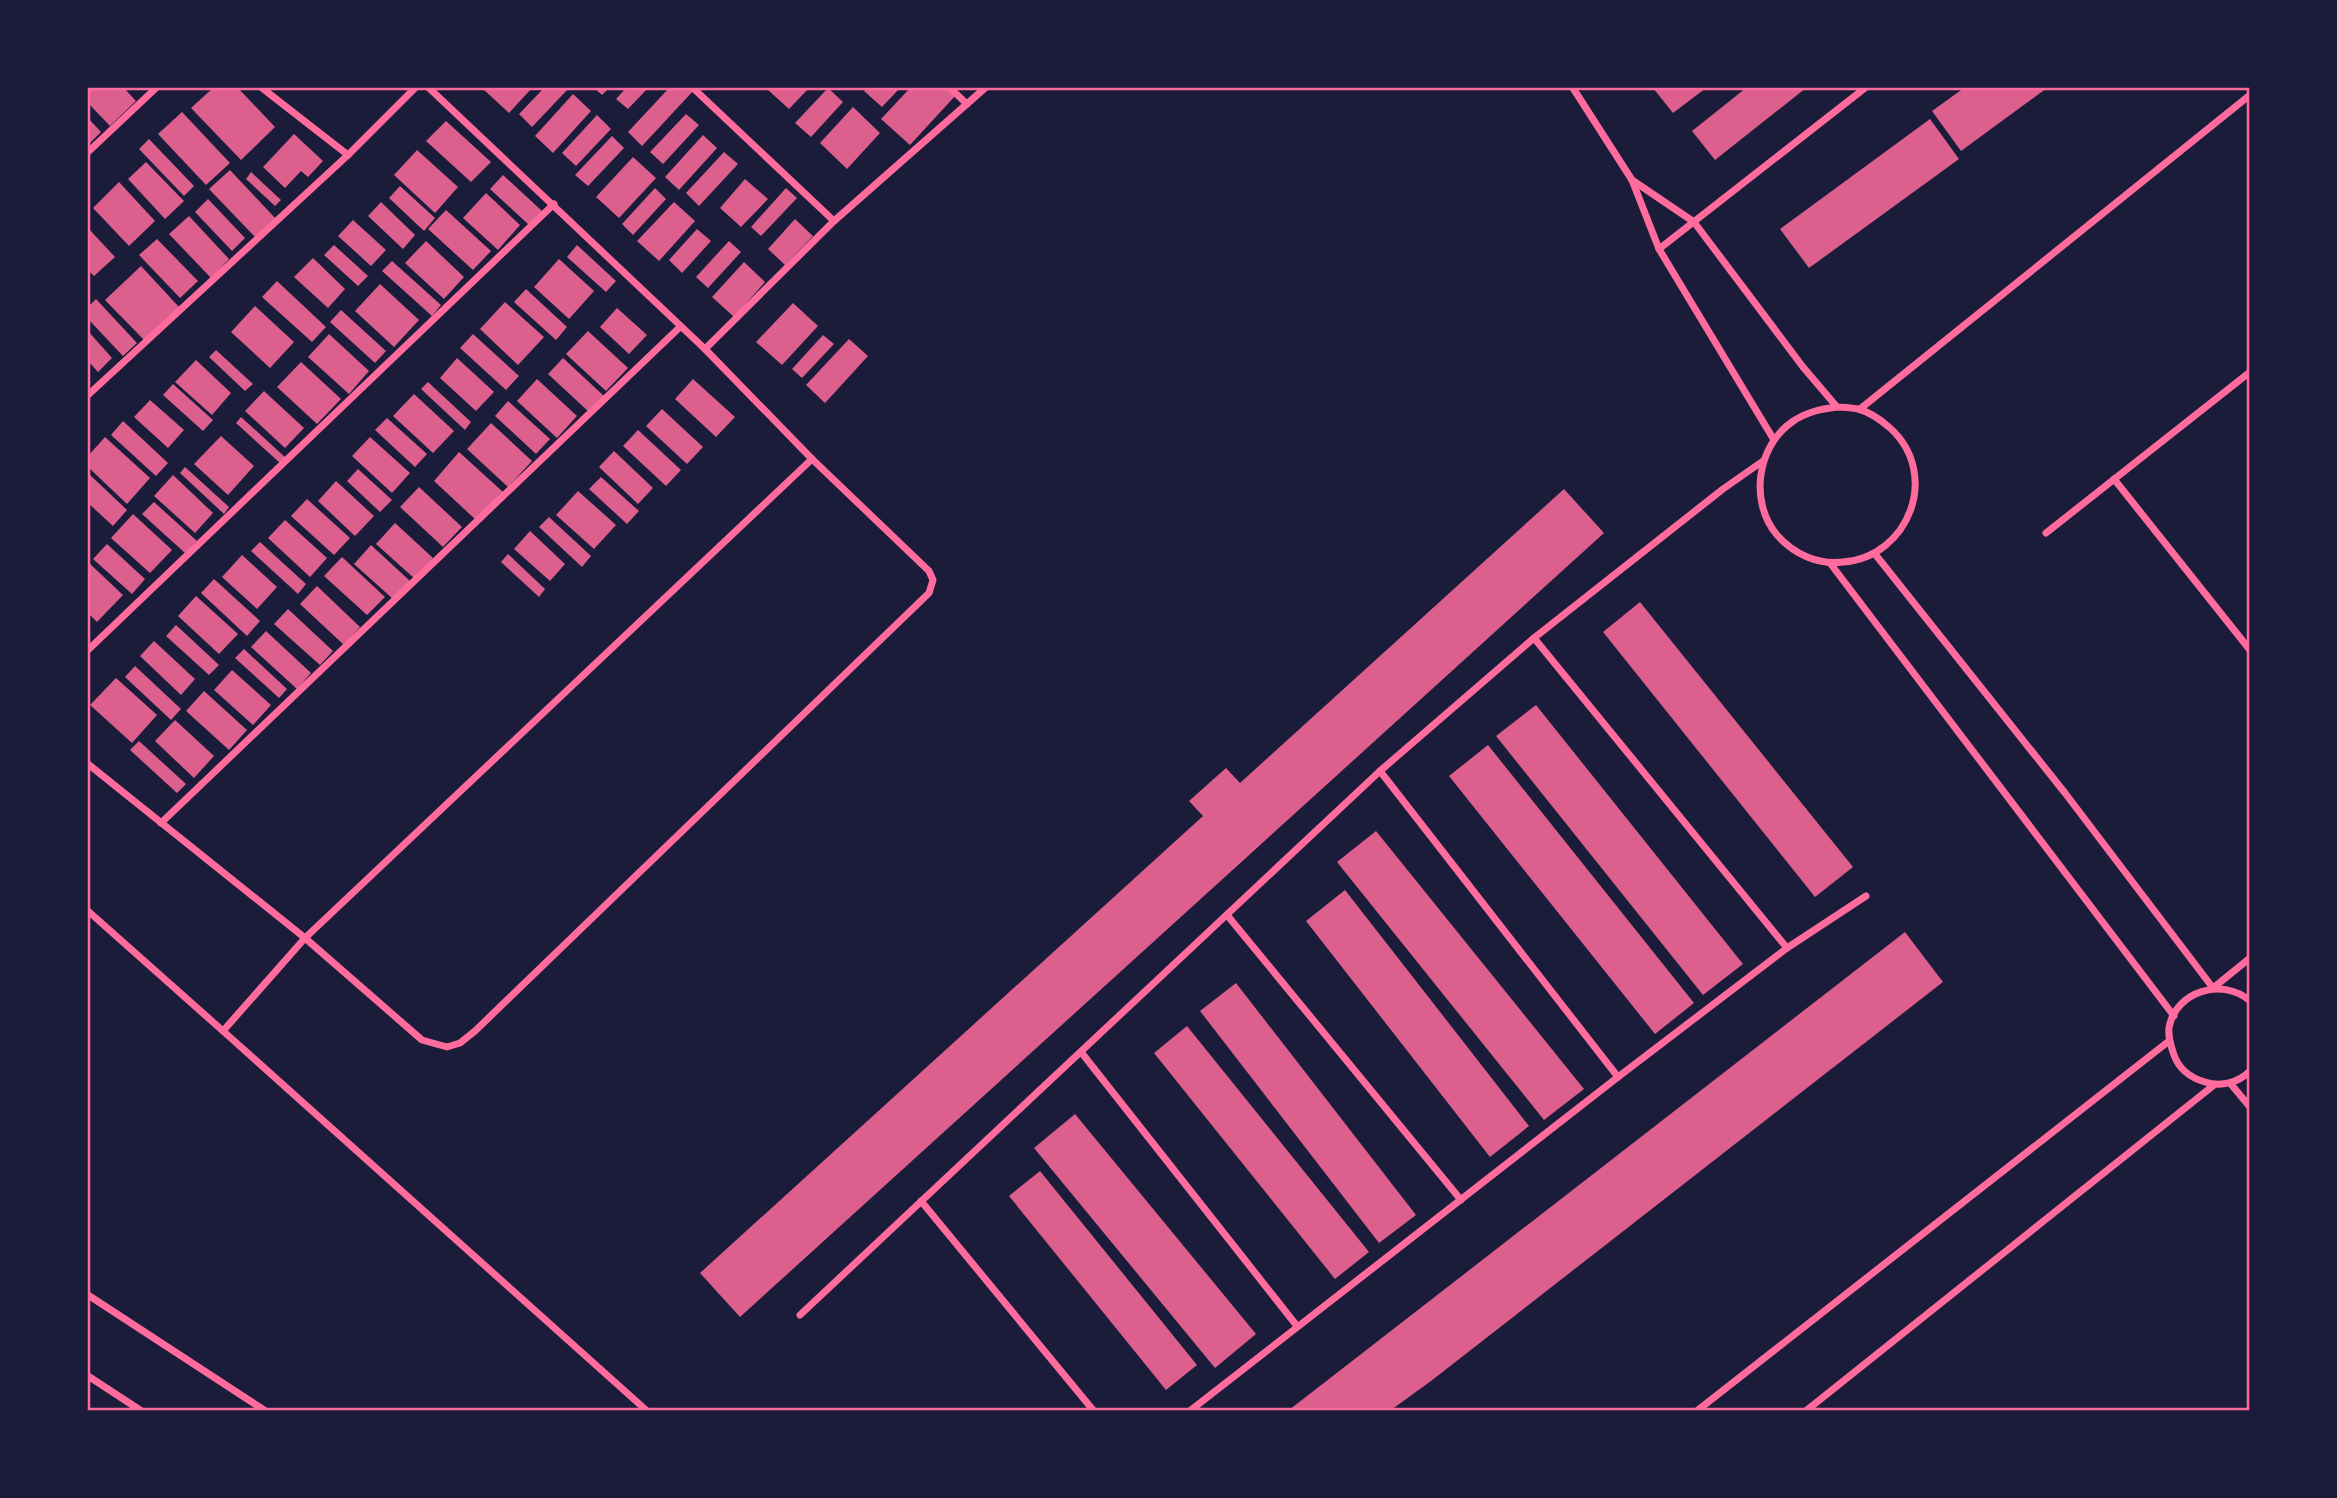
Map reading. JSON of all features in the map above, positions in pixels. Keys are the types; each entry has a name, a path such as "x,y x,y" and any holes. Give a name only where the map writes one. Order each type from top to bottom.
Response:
{"street":[{"path":"88,152 156,88"},
{"path":"261,88 348,156"},
{"path":"88,395 348,156 415,88"},
{"path":"88,764 304,938 422,1040 447,1047 460,1042 475,1031 929,593 933,580 929,571 812,459 705,349 429,88"},
{"path":"693,88 834,221"},
{"path":"950,88 967,104"},
{"path":"705,349 834,221 985,88"},
{"path":"1573,88 1632,180 1659,249 1774,440"},
{"path":"1659,249 1865,88"},
{"path":"1860,410 2249,95"},
{"path":"1632,180 1694,222 1803,367 1837,407"},
{"path":"88,650 554,204"},
{"path":"161,823 680,327"},
{"path":"2046,533 2249,372"},
{"path":"1837,407 1860,410 1881,420 1898,435 1909,454 1915,477 1914,499 1907,521 1894,540 1875,554 1853,562 1830,564 1808,558 1787,546 1772,528 1762,507 1759,484 1763,461 1774,440 1791,422 1813,411 1837,407"},
{"path":"223,1031 304,938 812,459"},
{"path":"800,1315 1380,771 1534,638 1723,489 1763,461"},
{"path":"2114,479 2247,641 2249,650"},
{"path":"1875,554 2065,793 2213,988 2243,995 2249,1001"},
{"path":"1830,564 2174,1016"},
{"path":"1534,638 1787,948"},
{"path":"1380,771 1618,1077"},
{"path":"1191,1410 1787,948 1866,896"},
{"path":"88,911 646,1410"},
{"path":"1227,915 1461,1199"},
{"path":"2249,958 2213,988 2197,993 2183,1002 2169,1028 2169,1041 2176,1062 2192,1078 2214,1085 2230,1083 2249,1071"},
{"path":"1698,1410 2169,1041"},
{"path":"1081,1052 1297,1326"},
{"path":"2230,1083 2249,1107"},
{"path":"1807,1410 2214,1085"},
{"path":"921,1201 1093,1410"},
{"path":"88,1295 264,1410"},
{"path":"88,1376 140,1410"}],"building":[{"path":"88,88 124,88 136,101 110,126 88,103"},
{"path":"213,88 238,88 275,127 241,160 191,108"},
{"path":"482,88 532,88 509,113"},
{"path":"544,88 569,88 532,127 519,114"},
{"path":"594,88 609,88 602,95"},
{"path":"626,88 648,88 628,109 616,99"},
{"path":"669,88 694,90 642,146 628,132"},
{"path":"809,88 789,109 768,90"},
{"path":"828,88 843,102 811,137 795,123"},
{"path":"867,88 900,88 882,107 864,91"},
{"path":"910,88 948,88 956,95 910,145 881,119"},
{"path":"1653,88 1706,88 1673,113"},
{"path":"1746,88 1806,88 1715,160 1692,131"},
{"path":"1964,88 2047,88 1961,151 1932,111"},
{"path":"573,94 591,111 553,153 535,136"},
{"path":"853,107 880,133 847,169 820,143"},
{"path":"182,112 230,163 206,185 158,134"},
{"path":"686,114 699,125 663,164 650,152"},
{"path":"597,115 611,129 576,166 562,153"},
{"path":"88,118 101,132 88,145"},
{"path":"1930,119 1959,159 1809,268 1780,229"},
{"path":"446,121 491,162 471,182 426,141"},
{"path":"294,134 323,161 308,177 301,171 285,188 263,167"},
{"path":"703,135 717,148 679,190 665,177"},
{"path":"612,136 624,148 588,186 575,175"},
{"path":"149,139 194,186 184,196 139,149"},
{"path":"417,150 458,187 435,213 394,175"},
{"path":"724,152 738,164 699,206 686,193"},
{"path":"633,157 656,178 619,218 596,197"},
{"path":"146,162 184,201 165,219 128,179"},
{"path":"230,170 276,219 256,238 209,189"},
{"path":"251,172 281,200 275,206 246,179"},
{"path":"503,175 542,211 529,225 490,189"},
{"path":"745,179 768,199 741,227 720,208"},
{"path":"119,182 155,221 129,246 93,208"},
{"path":"400,186 435,218 424,231 389,198"},
{"path":"655,188 666,199 633,235 622,224"},
{"path":"786,188 797,198 761,236 751,227"},
{"path":"486,193 520,225 498,250 463,218"},
{"path":"208,199 245,238 232,251 195,212"},
{"path":"381,202 415,235 403,249 368,216"},
{"path":"674,202 695,221 659,261 637,241"},
{"path":"446,210 491,251 473,270 428,229"},
{"path":"189,216 229,259 211,278 169,234"},
{"path":"795,219 813,236 785,265 768,249"},
{"path":"353,220 386,250 371,266 338,236"},
{"path":"88,228 115,257 94,276 88,270"},
{"path":"697,229 711,241 682,273 669,260"},
{"path":"157,239 198,281 180,298 139,255"},
{"path":"426,241 464,277 444,299 405,263"},
{"path":"729,241 741,252 708,288 696,277"},
{"path":"334,245 368,276 358,286 324,255"},
{"path":"577,245 616,281 606,292 567,257"},
{"path":"313,258 345,289 328,308 294,277"},
{"path":"559,259 594,291 569,319 534,287"},
{"path":"392,261 441,305 432,316 382,271"},
{"path":"744,262 765,282 734,317 712,297"},
{"path":"141,266 179,307 145,341 105,300"},
{"path":"277,281 326,327 312,342 262,297"},
{"path":"380,284 419,320 394,347 355,311"},
{"path":"526,289 567,327 556,340 514,302"},
{"path":"96,299 137,343 123,356 88,319 88,307"},
{"path":"505,302 544,337 518,365 480,329"},
{"path":"793,303 818,326 782,365 756,342"},
{"path":"255,306 294,342 270,368 231,332"},
{"path":"617,308 647,335 629,354 600,327"},
{"path":"341,310 386,351 375,363 330,322"},
{"path":"88,331 112,358 98,372 88,361"},
{"path":"588,331 628,368 606,391 566,354"},
{"path":"329,334 369,371 349,394 308,357"},
{"path":"473,334 519,376 506,390 460,348"},
{"path":"823,335 834,344 802,378 792,369"},
{"path":"849,339 868,356 825,403 806,385"},
{"path":"216,350 253,384 245,391 209,357"},
{"path":"457,358 494,392 476,411 440,378"},
{"path":"563,358 604,396 589,412 548,374"},
{"path":"196,360 231,393 212,415 175,382"},
{"path":"301,362 341,399 317,424 277,387"},
{"path":"537,379 577,416 557,438 517,401"},
{"path":"693,379 735,417 716,437 675,399"},
{"path":"428,382 471,422 465,430 421,389"},
{"path":"173,384 213,420 203,431 163,395"},
{"path":"264,391 304,428 285,448 245,411"},
{"path":"414,394 454,431 433,453 393,416"},
{"path":"150,400 184,430 168,448 134,417"},
{"path":"508,401 550,439 536,454 495,416"},
{"path":"662,409 703,447 687,464 646,426"},
{"path":"241,417 286,458 281,464 236,423"},
{"path":"387,418 427,454 415,467 375,430"},
{"path":"123,421 168,463 156,476 111,435"},
{"path":"491,423 532,461 508,487 467,449"},
{"path":"638,430 681,470 666,486 623,446"},
{"path":"221,436 254,466 228,495 194,464"},
{"path":"105,437 150,478 127,504 88,467 88,456"},
{"path":"370,437 410,473 392,493 352,456"},
{"path":"614,451 653,488 638,504 599,467"},
{"path":"459,452 503,492 476,520 434,481"},
{"path":"185,467 229,507 224,514 180,473"},
{"path":"358,469 392,500 380,512 347,481"},
{"path":"88,473 127,510 113,526 88,503"},
{"path":"173,475 213,513 195,533 154,496"},
{"path":"601,477 639,511 627,524 589,489"},
{"path":"336,481 374,516 355,536 318,501"},
{"path":"419,487 462,527 443,547 400,507"},
{"path":"1564,489 1604,533 740,1317 700,1273 1203,816 1189,801 1226,768 1240,783"},
{"path":"578,491 616,525 594,549 556,515"},
{"path":"307,499 350,538 334,555 291,516"},
{"path":"154,502 197,541 185,553 142,514"},
{"path":"133,514 172,550 150,573 111,538"},
{"path":"549,517 591,556 582,567 539,527"},
{"path":"285,520 327,558 310,577 268,538"},
{"path":"395,523 433,558 415,579 376,544"},
{"path":"530,531 565,564 550,581 514,549"},
{"path":"260,542 306,584 298,594 251,551"},
{"path":"107,544 145,579 132,594 93,559"},
{"path":"371,545 410,581 393,599 354,564"},
{"path":"508,554 545,589 539,597 501,562"},
{"path":"242,555 277,587 257,609 222,577"},
{"path":"342,557 385,597 367,615 324,576"},
{"path":"88,562 123,595 97,622 88,613"},
{"path":"214,579 260,621 247,636 201,593"},
{"path":"317,586 360,627 344,645 300,604"},
{"path":"196,596 238,634 219,654 178,616"},
{"path":"1640,602 1853,867 1815,897 1603,632"},
{"path":"288,609 333,651 320,665 274,624"},
{"path":"176,625 219,665 209,675 166,636"},
{"path":"266,631 311,673 297,689 251,647"},
{"path":"154,641 195,679 181,695 140,656"},
{"path":"244,649 287,689 279,698 235,658"},
{"path":"135,666 181,709 171,720 125,677"},
{"path":"232,670 271,705 253,725 214,690"},
{"path":"116,678 157,715 132,743 90,705"},
{"path":"204,691 247,730 229,750 186,711"},
{"path":"1536,705 1743,964 1703,995 1496,736"},
{"path":"175,720 214,756 194,778 155,741"},
{"path":"139,741 186,784 177,793 130,750"},
{"path":"1488,745 1694,1003 1655,1034 1449,776"},
{"path":"1376,831 1584,1089 1544,1120 1337,862"},
{"path":"1345,890 1529,1126 1490,1157 1306,921"},
{"path":"1905,932 1943,982 1431,1381 1391,1410 1289,1410"},
{"path":"1236,983 1416,1215 1379,1243 1200,1011"},
{"path":"1187,1026 1369,1252 1335,1279 1154,1053"},
{"path":"1075,1114 1256,1334 1215,1368 1034,1148"},
{"path":"1040,1171 1197,1365 1166,1390 1009,1196"}]}
